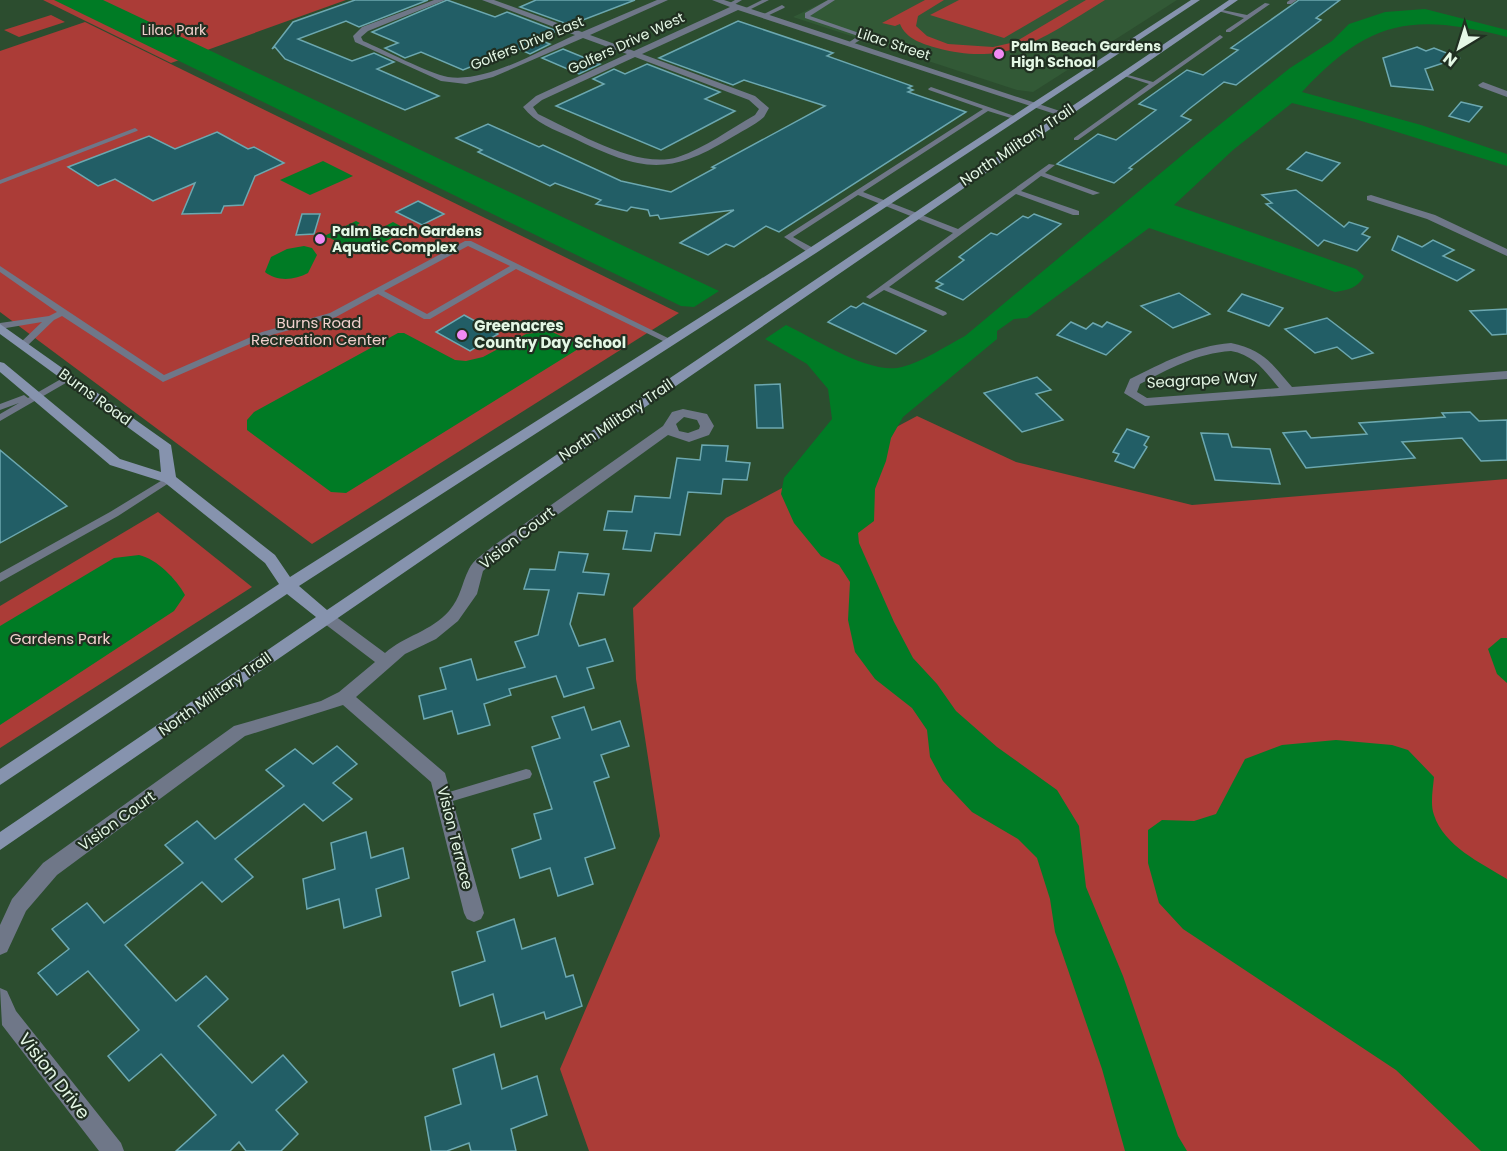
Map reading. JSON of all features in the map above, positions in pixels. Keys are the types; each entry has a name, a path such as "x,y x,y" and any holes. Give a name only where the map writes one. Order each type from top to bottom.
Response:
{"main road":[{"name":"North Military Trail","path":"0,778 288,586 812,251 1196,0"},
{"name":"North Military Trail","path":"0,842 915,215 1234,0"},
{"name":"Burns Road","path":"0,327 166,448 169,478"},
{"path":"0,366 116,462 169,478 270,559 288,586 326,617"}],"street":[{"name":"Golfers Drive East","path":"441,0 365,29 357,36 363,44 434,74 466,81 490,75 664,0"},
{"path":"486,0 634,55"},
{"name":"Lilac Street","path":"716,0 738,5 763,16 1064,114"},
{"name":"Golfers Drive West","path":"634,55 752,98 761,104 763,113 685,158 655,164 635,160 535,116 528,107 538,98 738,5"},
{"path":"1483,85 1507,94"},
{"path":"1371,198 1431,217 1507,253"},
{"name":"Seagrape Way","path":"1288,392 1259,358 1238,349 1222,346 1208,348 1134,382 1130,393 1145,402 1288,392 1507,375"},
{"name":"Vision Court","path":"385,661 399,650 430,635 453,617 469,594 476,569 498,550 669,428"},
{"path":"326,617 385,661 345,697"},
{"name":"Vision Court","path":"0,946 19,905 50,869 240,731 325,706 345,697"},
{"name":"Vision Terrace","path":"345,697 428,765 440,778 474,913"},
{"name":"Vision Drive","path":"0,998 9,1018 113,1151"}],"lane":[{"path":"738,5 766,0"},
{"path":"832,0 807,14 807,17 863,36 850,44"},
{"path":"1228,31 1267,4"},
{"path":"763,16 782,7"},
{"path":"1220,9 1248,17"},
{"path":"1076,139 1220,37"},
{"path":"1123,74 1154,84"},
{"path":"931,89 1017,118"},
{"path":"812,251 788,237 988,108"},
{"path":"0,182 135,130"},
{"path":"870,297 1051,165"},
{"path":"1039,173 1096,193"},
{"path":"1015,190 1076,213"},
{"path":"858,192 958,232"},
{"path":"0,268 163,379 265,334 333,315 380,292 468,243 670,341"},
{"path":"380,292 427,317 516,266"},
{"path":"883,287 943,314"},
{"path":"0,327 51,318 63,312"},
{"path":"23,345 51,318"},
{"path":"0,418 68,378"},
{"path":"0,407 36,395"},
{"path":"0,578 114,514 169,478"},
{"path":"446,798 526,774"}],"shaded area":[{"path":"54,0 103,0 719,291 694,307 681,306"},
{"name":"Palm Beach Gardens High School","path":"828,0 1177,0 1033,92 1017,90 793,17"},
{"path":"1425,9 1507,30 1507,37 1445,25 1395,28 1372,36 1350,49 1326,68 1302,92 1421,125 1507,154 1507,166 1355,119 1292,103 1233,150 1174,205 1356,269 1364,276 1356,286 1335,292 1149,228 1027,318 1014,319 997,331 997,339 903,417 891,438 886,461 875,489 874,521 858,533 859,543 894,622 913,658 937,684 956,711 997,747 1057,790 1079,826 1086,887 1123,976 1178,1136 1187,1151 1125,1151 1102,1069 1055,932 1050,899 1037,858 1018,839 972,812 943,781 930,757 927,730 912,708 875,679 855,652 848,620 850,582 839,565 821,556 794,523 781,494 784,478 832,419 828,389 807,364 765,339 786,325 843,354 875,366 902,367 926,357 965,336 1192,147 1290,68 1332,41 1349,24 1385,12"},
{"path":"323,161 353,176 310,195 280,180"},
{"path":"356,221 360,223 357,225 372,233 393,222 408,230 360,254 330,238 322,237"},
{"path":"304,246 312,248 317,255 308,273 286,279 265,272 271,257 287,249"},
{"path":"550,331 583,346 346,493 331,492 247,430 247,420 254,412 398,333 404,333 455,360 466,361 483,357 526,334"},
{"path":"139,555 159,565 171,576 185,595 174,611 0,725 0,626 114,558"},
{"path":"1501,638 1507,638 1507,683 1497,674 1488,649"},
{"path":"1336,740 1392,745 1408,750 1434,777 1433,811 1446,836 1464,853 1507,879 1507,1151 1481,1151 1396,1070 1183,929 1159,903 1148,863 1148,830 1162,820 1194,821 1216,814 1245,759 1282,745"}],"green space":[{"name":"Lilac Park","path":"43,0 346,0 171,63"},
{"path":"925,0 944,0 918,16 916,26 927,36 948,44 993,47 1015,42 1086,0 1105,0 1027,45 986,54 963,53 921,43 906,34 900,24 895,26 882,23"},
{"path":"959,0 1069,0 1004,38 930,15"},
{"path":"51,15 65,22 19,37 4,30"},
{"name":"Burns Road Recreation Center","path":"85,22 679,313 312,544 0,312 0,51"},
{"path":"917,416 1016,462 1192,505 1507,479 1507,1151 589,1151 560,1069 660,836 636,679 633,608 726,518"},
{"name":"Gardens Park","path":"158,512 252,587 0,748 0,606"}],"building":[{"path":"355,0 428,0 359,27 346,21 298,39 352,61 374,53 394,62 377,69 439,96 405,110 285,59 275,47 272,49 293,22"},
{"path":"447,0 495,17 507,12 557,31 537,39 550,44 530,54 517,48 463,70 421,52 405,58 385,48 398,43 372,32"},
{"path":"536,0 635,0 570,25 520,7"},
{"path":"1299,0 1340,0 1316,18 1321,20 1236,85 1224,82 1189,109 1181,116 1191,120 1129,168 1132,169 1114,183 1057,164 1098,134 1116,140 1156,110 1139,104 1187,70 1203,75 1238,50 1231,48"},
{"path":"738,21 833,53 827,56 912,86 908,88 913,90 908,92 966,112 779,232 766,226 734,247 726,244 708,255 680,243 734,210 660,219 658,215 650,216 648,210 631,207 627,211 596,204 601,200 555,183 550,186 478,152 482,150 456,138 488,124 539,147 543,145 621,181 671,192 715,168 712,167 825,106 744,80 733,85 659,58"},
{"path":"1417,47 1426,51 1434,48 1459,58 1425,69 1433,90 1391,86 1383,58"},
{"path":"563,49 600,64 579,74 542,58"},
{"path":"647,64 720,92 705,99 735,111 661,150 556,106 604,84 593,79 614,69 625,74"},
{"path":"1461,102 1482,107 1469,122 1449,116"},
{"path":"217,132 248,149 254,147 284,163 255,176 243,205 224,206 221,213 182,214 195,183 153,201 115,179 98,186 68,167 149,136 175,149"},
{"path":"1306,152 1340,163 1322,181 1287,169"},
{"path":"1296,190 1344,227 1349,222 1368,228 1362,234 1370,237 1357,251 1324,240 1318,246 1266,204 1272,203 1262,195"},
{"path":"418,201 444,214 422,225 396,212"},
{"path":"302,214 320,214 314,234 296,235"},
{"path":"1034,214 1061,224 963,300 936,288 943,284 936,281 964,260 959,257 991,233 997,235 1023,216 1028,218"},
{"path":"1398,236 1422,247 1433,240 1454,250 1443,256 1474,270 1457,281 1392,250"},
{"path":"1179,293 1210,314 1173,328 1141,306"},
{"path":"1242,294 1283,308 1269,326 1228,311"},
{"path":"863,303 926,331 896,354 828,322 851,306 856,308"},
{"path":"1507,309 1507,334 1492,335 1470,311"},
{"path":"464,315 498,334 470,351 436,332"},
{"path":"1327,318 1373,353 1352,359 1337,347 1315,353 1285,329"},
{"path":"1071,322 1086,329 1093,323 1102,327 1107,322 1131,332 1106,355 1057,335"},
{"path":"1037,377 1051,390 1036,394 1063,420 1022,432 984,393"},
{"path":"780,384 783,428 757,428 755,385"},
{"path":"1470,412 1479,421 1507,420 1507,460 1481,461 1462,438 1402,442 1415,458 1306,468 1283,433 1306,431 1311,438 1367,434 1359,423 1445,417 1442,413"},
{"path":"1127,429 1149,437 1144,445 1147,447 1134,468 1115,461 1119,454 1113,452"},
{"path":"1201,433 1228,434 1232,447 1270,449 1280,484 1215,480"},
{"path":"702,445 728,446 726,461 750,463 747,480 723,479 721,494 688,492 680,535 655,533 651,551 623,549 627,531 604,530 608,511 632,512 635,496 670,498 677,458 700,460"},
{"path":"0,450 67,506 0,543"},
{"path":"559,552 588,554 583,572 609,574 604,595 578,593 570,624 579,646 605,639 613,661 587,668 594,688 564,697 556,676 509,689 511,695 484,704 490,725 458,734 452,711 424,719 419,696 446,689 440,668 471,659 477,680 525,667 515,642 538,635 549,590 524,589 530,569 555,570"},
{"path":"584,707 592,730 620,721 629,746 601,755 609,777 594,782 615,848 585,858 593,884 558,896 550,868 520,878 512,849 541,839 534,814 552,809 532,747 560,738 552,717"},
{"path":"337,746 357,764 333,783 352,799 323,821 304,804 235,859 253,877 222,902 202,882 125,945 176,1001 206,976 228,999 198,1026 252,1083 283,1055 307,1082 276,1110 298,1134 281,1151 246,1151 239,1142 230,1151 176,1151 216,1115 161,1054 129,1081 108,1056 139,1030 88,971 57,995 38,973 69,949 52,929 87,903 104,923 183,863 165,845 197,821 215,839 284,786 266,770 295,749 313,764"},
{"path":"366,832 371,858 403,848 409,878 376,889 381,916 344,928 339,899 307,909 303,879 335,869 331,843"},
{"path":"514,919 522,949 555,938 566,977 573,975 582,1006 546,1019 544,1012 501,1027 493,994 460,1006 452,972 485,961 477,932"},
{"path":"494,1054 502,1089 537,1076 547,1115 511,1129 516,1151 471,1151 469,1143 447,1151 431,1151 425,1117 461,1104 453,1069"}],"place":[{"name":"Palm Beach Gardens High School","path":"999,54"},
{"name":"Palm Beach Gardens Aquatic Complex","path":"320,239"},
{"name":"Greenacres Country Day School","path":"462,335"}]}
